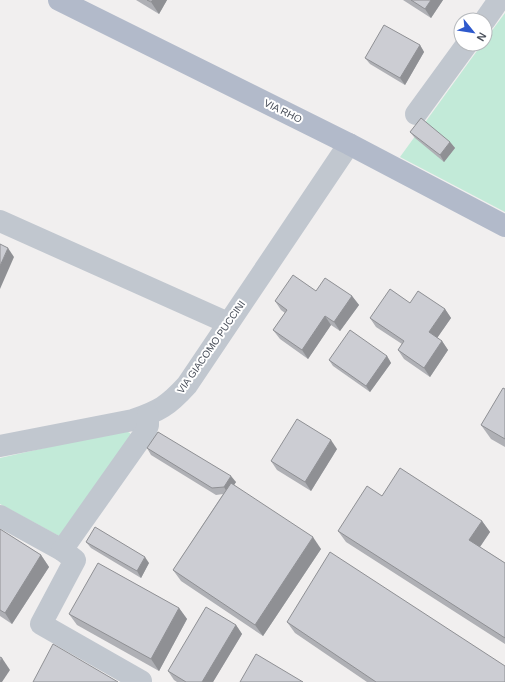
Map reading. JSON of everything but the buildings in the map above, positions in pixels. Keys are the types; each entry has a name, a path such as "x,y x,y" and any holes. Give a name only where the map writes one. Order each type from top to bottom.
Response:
{"main road":[{"name":"VIA RHO","path":"58,0 349,144 505,226"}],"street":[{"path":"491,12 499,0"},
{"path":"416,114 461,52"},
{"name":"VIA GIACOMO PUCCINI","path":"0,446 133,420 150,414 171,402 187,385 349,144"},
{"path":"0,221 228,324"},
{"path":"62,550 146,431 150,414"},
{"path":"0,516 62,550 75,560 41,624 141,681"}],"green space":[{"path":"505,13 505,212 400,157 476,52 493,52 493,29"},
{"path":"124,430 130,433 132,437 59,536 0,504 0,458"}]}
